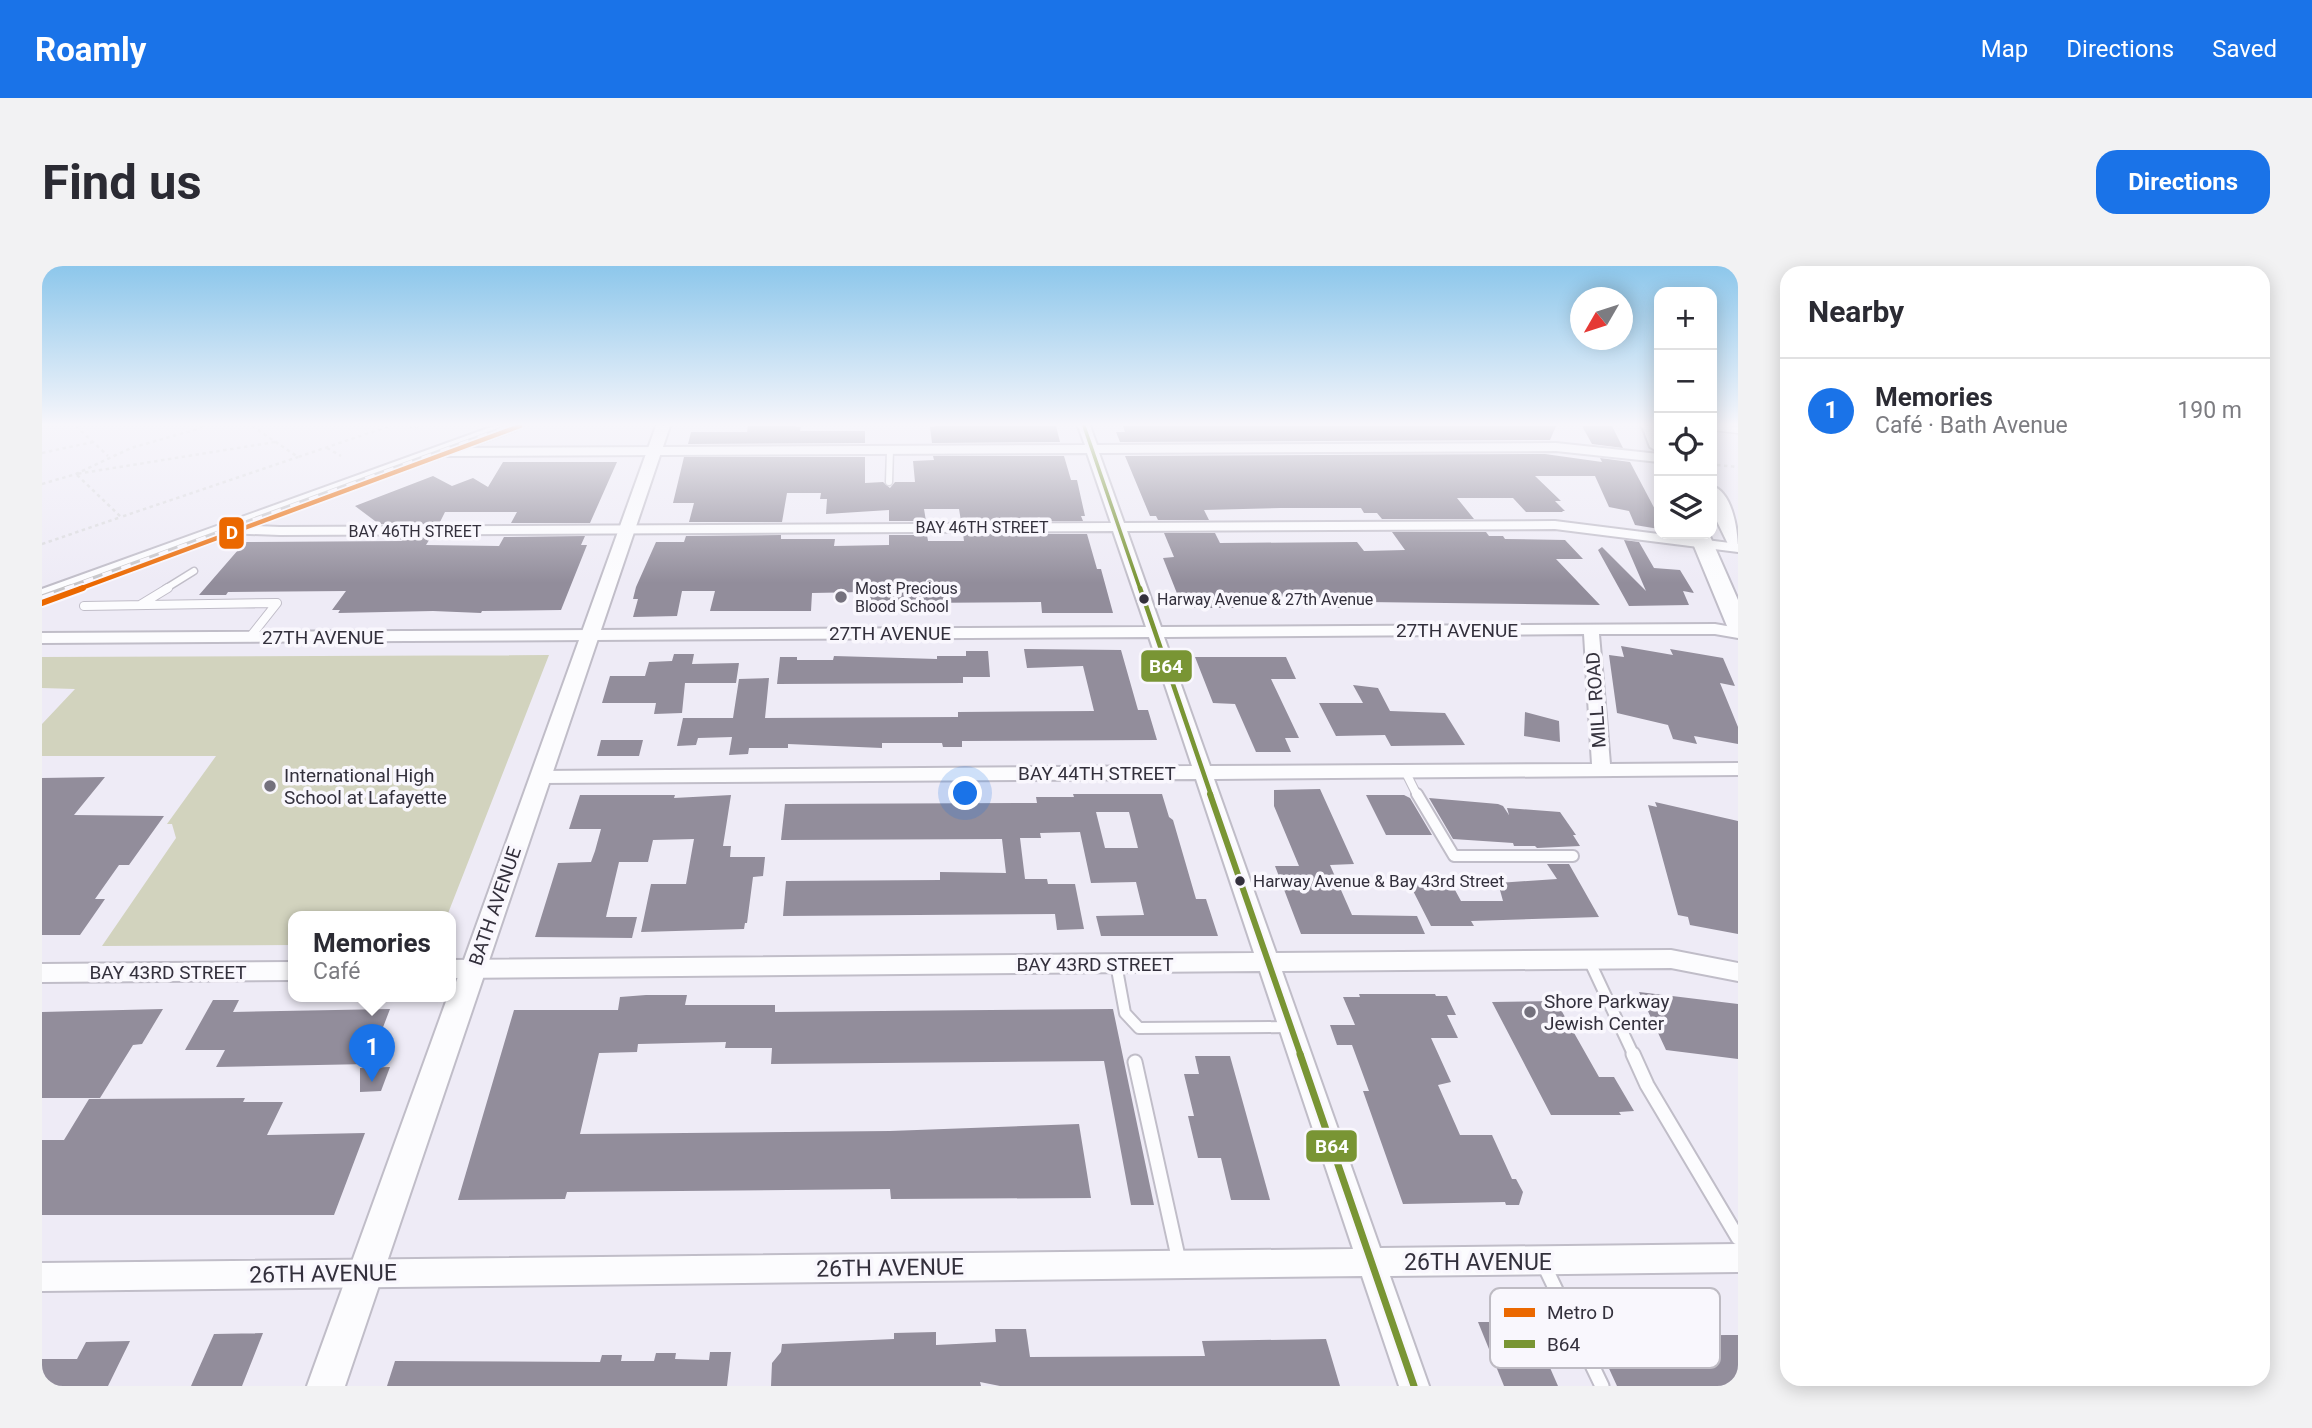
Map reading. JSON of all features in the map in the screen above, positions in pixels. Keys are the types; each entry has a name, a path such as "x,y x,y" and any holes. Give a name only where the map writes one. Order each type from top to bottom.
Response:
{"main road":[{"path":"42,596 364,478"},
{"path":"1717,502 1738,546"},
{"path":"1701,539 1738,626"}],"street":[{"name":"BATH AVENUE","path":"456,988 540,777 645,478"},
{"path":"1102,478 1413,1386"},
{"name":"BAY 46TH STREET","path":"224,529 280,531 1555,525 1654,534"},
{"name":"BAY 46TH STREET","path":"1701,539 1738,546"},
{"name":"27TH AVENUE","path":"42,638 1591,629 1715,629 1738,633"},
{"name":"MILL ROAD","path":"1591,629 1601,770"},
{"name":"BAY 44TH STREET","path":"540,777 1738,769"},
{"name":"BAY 43RD STREET","path":"462,969 1671,959 1738,972"},
{"name":"BAY 43RD STREET","path":"42,973 288,971"},
{"name":"BATH AVENUE","path":"327,1386 366,1273 452,1002"},
{"name":"26TH AVENUE","path":"42,1277 1738,1258"}],"lane":[{"path":"140,606 194,571"},
{"path":"85,606 277,603 250,637"},
{"path":"1405,771 1426,812 1454,856 1573,856"},
{"path":"1589,960 1647,1085 1738,1238"},
{"path":"1116,964 1125,1013 1139,1028 1290,1027"},
{"path":"1135,1062 1180,1265"},
{"path":"1542,1261 1555,1288"},
{"path":"1593,1368 1602,1386"}],"path":[{"path":"42,484 61,478"},
{"path":"80,478 121,517"},
{"path":"42,544 235,478"}],"green space":[{"name":"International High School at Lafayette","path":"549,655 449,911 288,911 288,945 102,946 176,838 172,824 167,824 216,756 42,756 42,724 75,689 42,688 42,657"}],"building":[{"path":"427,478 437,478 452,486 473,478 488,487 493,478 610,478 590,523 511,523 517,512 445,512 439,524 379,524 355,506"},
{"path":"679,478 865,478 865,483 883,482 890,488 895,482 915,482 915,478 1070,478 1077,480 1085,516 1081,516 1083,521 961,521 959,509 924,509 926,521 889,521 889,510 826,514 827,499 820,499 821,493 787,493 782,522 689,522 694,503 673,503"},
{"path":"1134,478 1537,478 1561,501 1555,501 1565,511 1526,512 1513,498 1457,498 1474,519 1382,519 1377,513 1364,513 1361,508 1204,510 1209,520 1158,520 1156,516 1150,516"},
{"path":"1596,478 1639,478 1654,508 1654,528 1635,525 1629,511 1609,507"},
{"path":"1392,532 1486,532 1489,536 1503,536 1505,539 1565,540 1583,559 1556,559 1600,605 1366,602 1368,605 1355,605 1356,608 1330,608 1324,598 1246,600 1250,608 1191,608 1186,596 1178,596 1163,558 1174,557 1164,533 1215,533 1220,543 1357,542 1364,551 1405,550"},
{"path":"963,534 1087,534 1097,569 1101,569 1113,613 1042,613 1041,602 910,603 910,611 862,611 863,592 812,593 811,611 710,611 715,591 682,591 677,616 633,617 638,599 633,599 636,587 656,542 684,542 686,536 781,535 781,539 835,539 834,546 889,545 889,535 927,535 928,541 964,541"},
{"path":"585,536 581,545 587,545 561,610 338,613 340,610 332,610 346,591 228,592 226,595 199,595 245,542 403,541 397,537 431,537 426,545 499,546 504,537"},
{"path":"1624,540 1639,542 1654,568 1680,570 1694,593 1683,591 1689,605 1629,606 1598,550 1602,547 1646,591"},
{"path":"1621,646 1673,655 1670,649 1723,658 1735,686 1720,683 1738,727 1738,744 1694,736 1697,744 1673,739 1668,725 1617,713 1609,655 1624,657"},
{"path":"1024,649 1121,650 1138,710 1148,710 1157,740 962,741 962,747 943,747 942,743 882,743 882,748 788,744 788,748 749,748 748,754 729,755 732,737 698,738 696,745 677,746 683,718 733,718 739,679 769,678 765,718 958,717 958,712 1094,711 1083,666 1027,668"},
{"path":"966,651 988,651 990,677 963,677 963,683 777,684 780,657 797,657 797,660 833,660 834,656 937,659 937,656 966,656"},
{"path":"674,654 694,654 692,664 739,663 736,683 685,683 682,713 654,714 656,703 602,703 610,676 645,676 649,662 672,661"},
{"path":"1195,657 1286,657 1296,679 1271,679 1299,738 1285,738 1291,752 1256,752 1235,704 1213,703"},
{"path":"1353,685 1378,688 1390,711 1445,713 1465,745 1391,746 1385,735 1336,736 1319,703 1363,703"},
{"path":"1525,712 1559,721 1560,742 1524,736"},
{"path":"601,740 643,740 639,756 597,756"},
{"path":"105,777 74,815 164,816 129,865 119,865 95,899 105,899 80,935 42,935 42,778"},
{"path":"1320,789 1354,864 1330,865 1352,915 1417,916 1425,934 1301,934 1275,866 1299,866 1274,806 1274,790"},
{"path":"1073,794 1162,794 1169,817 1173,820 1196,899 1206,899 1218,936 1101,936 1096,916 1144,915 1136,882 1091,883 1080,832 1040,833 1041,838 1020,838 1025,879 1047,879 1048,884 1075,884 1084,929 1057,930 1055,914 783,916 786,881 940,880 940,872 1006,873 1002,839 781,840 785,804 1037,803 1036,797 1074,797","holes":["1096,812 1129,812 1138,848 1105,848"]},
{"path":"580,795 675,795 674,798 731,795 723,846 731,846 730,857 765,857 763,876 753,877 744,929 641,932 651,884 686,884 694,839 653,840 648,862 619,862 606,917 637,917 632,938 535,937 558,863 591,862 595,851 601,829 569,829"},
{"path":"1366,795 1404,795 1410,798 1432,835 1386,835"},
{"path":"1429,798 1498,804 1503,806 1509,815 1507,808 1560,812 1576,835 1573,835 1580,846 1537,848 1514,846 1513,843 1453,839"},
{"path":"1655,802 1738,821 1738,934 1690,925 1688,917 1678,915 1648,805 1657,807"},
{"path":"1547,864 1569,864 1599,917 1471,921 1474,926 1431,926 1407,879 1449,879 1461,901 1503,901 1498,883 1557,879"},
{"path":"1639,992 1738,1004 1738,1059 1666,1050"},
{"path":"1359,994 1447,996 1456,1015 1447,1015 1458,1038 1431,1038 1451,1082 1438,1085 1460,1135 1492,1135 1512,1179 1516,1179 1523,1192 1519,1205 1506,1205 1505,1202 1403,1204 1363,1091 1369,1091 1352,1045 1337,1045 1330,1025 1355,1025 1343,997 1360,997"},
{"path":"687,995 685,1005 775,1005 775,1012 1113,1009 1154,1205 1131,1205 1104,1061 771,1064 772,1048 725,1048 726,1042 638,1044 637,1052 599,1053 580,1134 890,1131 1079,1124 1091,1198 891,1199 890,1189 567,1192 565,1199 458,1200 514,1010 618,1010 620,997"},
{"path":"213,1000 239,1000 233,1012 390,1009 369,1064 216,1067 225,1050 185,1050"},
{"path":"1556,1001 1599,1077 1614,1077 1634,1111 1619,1112 1621,1115 1551,1115 1492,1002"},
{"path":"163,1009 142,1044 133,1045 100,1098 42,1098 42,1012"},
{"path":"1195,1056 1230,1056 1270,1200 1231,1200 1221,1158 1198,1158 1188,1116 1194,1116 1184,1074 1199,1074"},
{"path":"390,1067 381,1091 360,1092 360,1068"},
{"path":"245,1098 243,1102 283,1102 267,1135 365,1133 334,1215 42,1215 42,1140 64,1140 89,1099"},
{"path":"1478,1322 1490,1322 1490,1352"},
{"path":"995,1329 1026,1329 1030,1357 1205,1356 1202,1341 1326,1339 1340,1386 1000,1386 980,1382 981,1386 771,1386 772,1363 781,1352 782,1344 894,1339 894,1333 936,1332 936,1345 996,1342"},
{"path":"263,1333 242,1386 191,1386 214,1334"},
{"path":"1720,1335 1738,1335 1738,1386 1617,1386 1609,1368 1720,1368"},
{"path":"130,1341 108,1386 42,1386 42,1359 77,1359 86,1342"},
{"path":"710,1352 731,1352 727,1386 387,1386 395,1361 600,1362 602,1355 622,1355 621,1361 654,1361 656,1353 676,1353 675,1359 709,1360"},
{"path":"1497,1368 1550,1368 1558,1386 1504,1386"}],"railway":[{"path":"65,589 367,478"},
{"path":"42,598 70,588"}],"metro line":[{"name":"D","path":"42,603 379,478"}],"transit line":[{"name":"B64","path":"1102,478 1414,1386"}],"place":[{"name":"Most Precious Blood School","path":"841,597"},
{"name":"Harway Avenue & 27th Avenue","path":"1144,599"},
{"name":"International High School at Lafayette","path":"270,786"},
{"name":"Harway Avenue & Bay 43rd Street","path":"1240,881"},
{"name":"Shore Parkway Jewish Center","path":"1530,1012"},
{"name":"Memories","path":"372,1082"}]}
